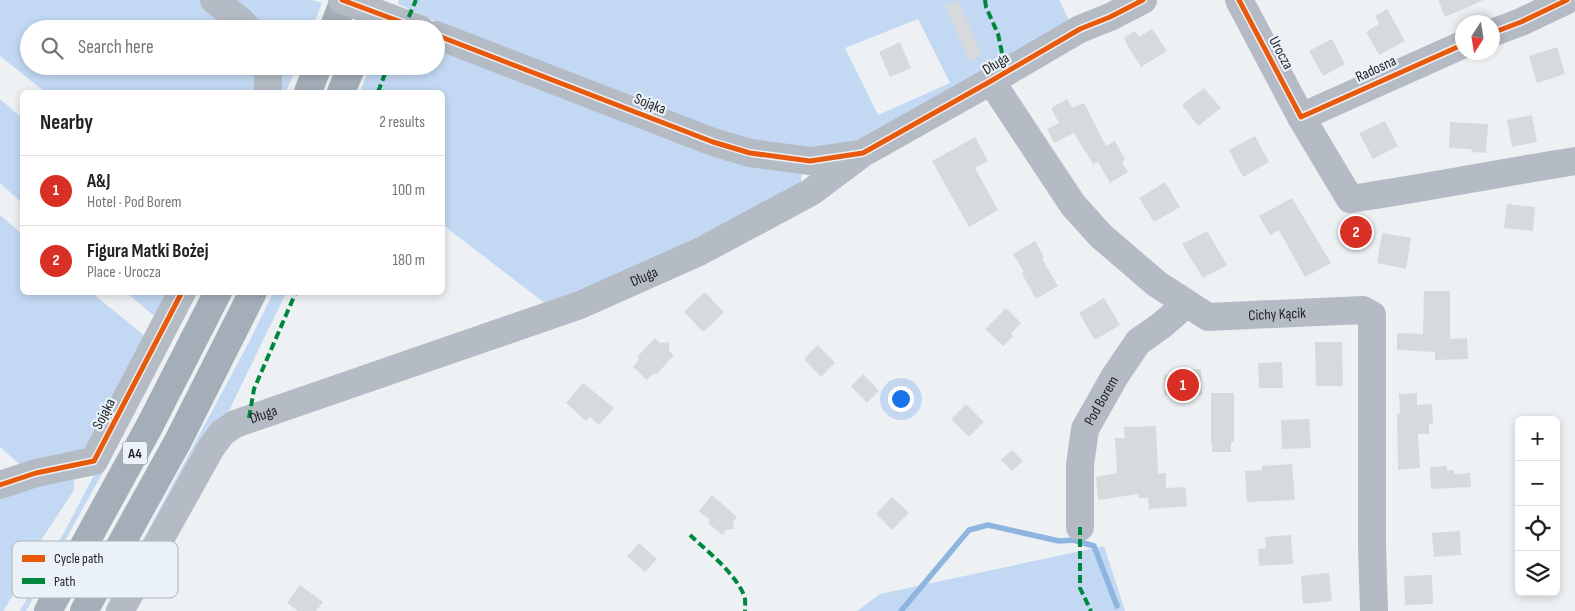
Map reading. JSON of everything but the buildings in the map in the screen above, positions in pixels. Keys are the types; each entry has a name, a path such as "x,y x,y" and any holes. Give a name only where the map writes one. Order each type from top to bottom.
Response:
{"highway":[{"path":"336,20 343,0"},
{"path":"369,20 377,0"},
{"path":"309,90 315,75"},
{"path":"342,90 348,75"},
{"name":"A4","path":"87,541 145,435 216,295"},
{"name":"A4","path":"123,541 178,441 251,295"},
{"name":"A4","path":"48,611 55,598"},
{"name":"A4","path":"84,611 91,598"}],"street":[{"path":"214,0 239,20"},
{"path":"343,0 396,20"},
{"name":"Długa","path":"159,541 192,481 222,433 235,424 580,304 699,252 811,192 863,153 992,82 1080,29 1110,17 1143,0"},
{"name":"Urocza","path":"1239,0 1301,117 1350,199 1416,190 1575,161"},
{"path":"1500,30 1567,0"},
{"name":"Sojąka","path":"445,38 713,142 750,153 810,161 863,153"},
{"name":"Radosna","path":"1301,117 1455,48"},
{"path":"268,75 268,90"},
{"name":"Cichy Kącik","path":"992,82 1073,205 1101,236 1157,284 1186,304 1208,317 1363,310 1372,315 1372,547 1374,611"},
{"path":"810,161 811,192"},
{"name":"Sojąka","path":"0,485 36,473 94,461 180,295"},
{"name":"Pod Borem","path":"1080,527 1080,465 1086,429 1115,376 1138,342 1162,325 1186,304"},
{"name":"Długa","path":"120,611 127,598"}],"shaded area":[{"path":"0,0 200,0 227,20 20,20 20,72 0,56"},
{"path":"226,0 312,0 322,3 315,20 245,20"},
{"path":"399,0 1059,0 1070,22 873,140 777,151 603,92 563,69 455,30 445,25 445,20 433,20 398,4","holes":["918,19 950,83 878,115 845,48"]},
{"path":"445,48 802,171 800,188 644,270 551,308 445,227 445,90 361,90 367,75 445,75"},
{"path":"24,75 258,75 261,90 42,90"},
{"path":"282,75 293,75 287,90 278,90 283,78"},
{"path":"0,99 20,116 20,201 0,183"},
{"path":"0,215 20,232 20,295 94,295 152,342 92,446 71,460 26,470 0,447"},
{"path":"129,295 174,295 161,322"},
{"path":"188,295 193,295 102,474 65,541 59,541"},
{"path":"272,295 285,295 224,421 155,541 142,541 248,344"},
{"path":"67,476 74,480 74,490 41,541 12,541 12,597 3,611 0,611 0,493"},
{"path":"1104,546 1125,611 857,611 880,594"},
{"path":"27,598 33,598 26,611 20,611"},
{"path":"112,598 122,598 115,611 105,611"}],"waterway":[{"path":"901,611 969,530 988,525 1059,541 1073,540 1094,546 1117,606"}],"marked path":[{"path":"407,20 416,0"},
{"path":"985,0 986,7 998,34 1006,72"},
{"path":"379,90 385,75"},
{"path":"249,418 254,389 295,295"},
{"path":"1080,527 1080,588 1091,611"},
{"path":"690,535 734,578 744,595 745,611"}],"cycle path":[{"path":"342,0 396,20"},
{"path":"445,38 713,142 750,153 810,161 863,153 1080,29 1110,17 1143,0"},
{"path":"1239,0 1301,117 1455,48"},
{"path":"1500,30 1567,0"},
{"path":"0,485 36,473 94,461 180,295"}],"place":[{"name":"Figura Matki Bożej","path":"1356,232"},
{"name":"A&J","path":"1183,385"}]}
